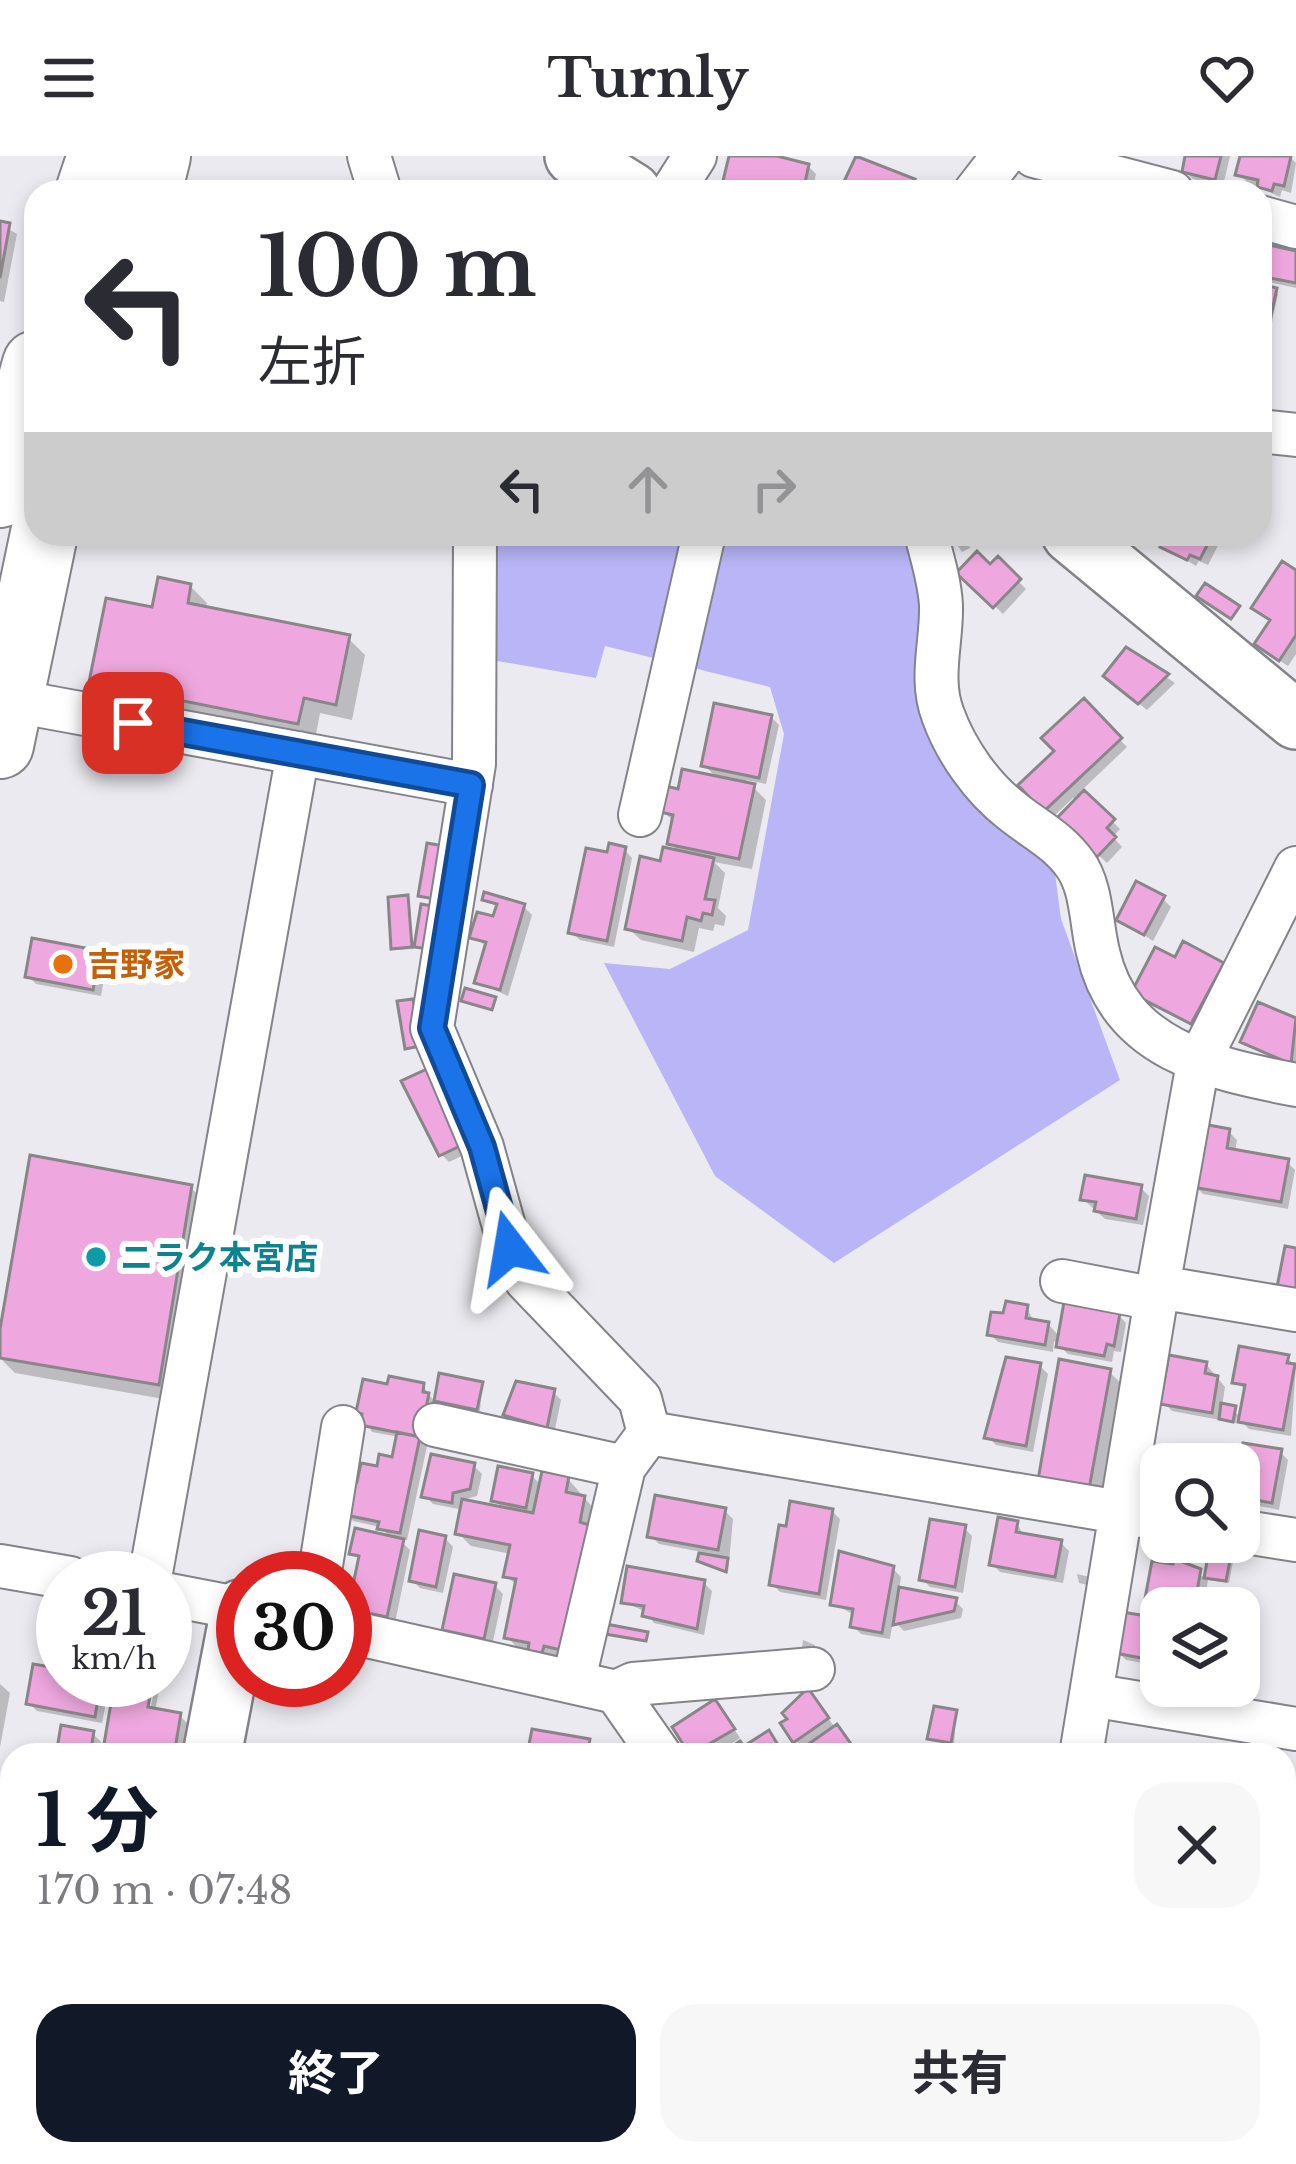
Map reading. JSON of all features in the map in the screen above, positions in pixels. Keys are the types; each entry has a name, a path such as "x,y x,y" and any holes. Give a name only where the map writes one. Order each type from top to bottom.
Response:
{"highway":[{"path":"0,494 24,407"},
{"path":"4,723 41,546"}],"street":[{"path":"574,156 613,180"},
{"path":"1034,156 1131,168"},
{"path":"475,546 471,785 432,1028 482,1147 510,1248 526,1280 640,1399 636,1450 574,1679"},
{"path":"640,815 701,546"},
{"path":"929,546 941,604 936,677 943,717 979,778 1010,810 1056,841 1078,868 1099,957 1123,1011 1154,1040 1198,1063 1296,1085"},
{"path":"1085,546 1296,720"},
{"path":"4,723 298,753 471,785"},
{"path":"155,1551 298,753"},
{"path":"1146,1443 1157,1293 1198,1063 1296,868"},
{"path":"1062,1281 1296,1310"},
{"path":"435,1425 1140,1515"},
{"path":"323,1551 343,1427"},
{"path":"1083,1743 1091,1695 1140,1519"},
{"path":"1260,1534 1296,1540"},
{"path":"0,1567 36,1573"},
{"path":"372,1637 616,1691 633,1684 813,1669"},
{"path":"616,1691 652,1743"},
{"path":"1091,1695 1296,1729"},
{"path":"214,1743 222,1707"}],"shaded area":[{"path":"488,546 912,546 924,600 918,689 1054,866 1061,919 1120,1080 834,1263 715,1176 604,963 670,969 748,930 784,734 770,687 605,646 596,678 486,659"}],"building":[{"path":"729,156 777,156 809,164 806,180 723,180"},
{"path":"856,156 915,179 915,180 845,180"},
{"path":"1185,156 1221,156 1215,180 1182,172"},
{"path":"1240,156 1291,156 1284,186 1274,184 1272,191 1272,180 1235,175"},
{"path":"0,221 10,223 0,278"},
{"path":"1272,246 1296,251 1296,283 1272,278"},
{"path":"1207,546 1200,559 1190,555 1187,560 1160,547"},
{"path":"977,551 990,564 998,556 1021,579 993,608 956,573"},
{"path":"1282,561 1296,570 1296,635 1279,661 1254,644 1270,620 1251,608"},
{"path":"158,577 191,584 188,603 350,635 336,705 304,698 298,724 89,682 106,598 152,607"},
{"path":"1205,583 1240,606 1231,619 1196,596"},
{"path":"1126,647 1169,674 1138,704 1103,676"},
{"path":"1084,698 1122,738 1043,812 1018,785 1054,751 1041,738"},
{"path":"714,703 772,715 759,778 701,766"},
{"path":"682,769 755,784 739,859 667,844 673,815 660,812 666,786 678,789"},
{"path":"1084,790 1115,819 1107,828 1116,837 1097,857 1056,819"},
{"path":"427,843 449,847 440,900 418,896"},
{"path":"609,843 626,847 607,941 568,933 586,848 607,852"},
{"path":"663,847 714,858 705,899 715,900 712,915 703,913 701,921 687,917 682,941 625,929 640,856 660,861"},
{"path":"1136,881 1165,896 1144,935 1116,920"},
{"path":"484,892 525,904 500,990 474,983 486,942 469,938 477,912 493,916 497,904 482,900"},
{"path":"408,895 412,947 391,949 388,897"},
{"path":"421,904 438,907 430,949 414,947"},
{"name":"吉野家","path":"32,938 101,951 93,990 25,977"},
{"path":"1183,941 1224,963 1191,1024 1131,993 1155,947 1175,957"},
{"path":"465,988 496,997 492,1010 461,1001"},
{"path":"413,999 421,1046 405,1049 397,1001"},
{"path":"1258,1002 1296,1018 1291,1064 1240,1042"},
{"path":"427,1069 464,1144 439,1156 401,1081"},
{"path":"1203,1124 1230,1129 1227,1148 1289,1159 1281,1202 1192,1187"},
{"name":"ニラク本宮店","path":"30,1155 192,1185 159,1385 0,1358 0,1329"},
{"path":"1085,1175 1142,1185 1136,1219 1094,1211 1096,1202 1080,1200"},
{"path":"1285,1246 1296,1248 1296,1291 1277,1287"},
{"path":"1006,1301 1028,1305 1026,1318 1049,1322 1045,1345 987,1335 991,1312 1003,1313"},
{"path":"1064,1302 1120,1313 1114,1346 1107,1344 1104,1356 1056,1347"},
{"path":"1239,1346 1289,1355 1287,1363 1295,1364 1283,1430 1238,1422 1245,1385 1232,1383"},
{"path":"1169,1355 1207,1362 1205,1373 1218,1376 1212,1413 1160,1404"},
{"path":"1006,1357 1041,1363 1026,1446 984,1438"},
{"path":"1059,1359 1111,1369 1089,1489 1038,1480"},
{"path":"439,1373 483,1382 477,1410 434,1401"},
{"path":"389,1376 424,1383 423,1392 429,1393 420,1437 360,1425 362,1414 356,1412 363,1379 387,1384"},
{"path":"516,1381 555,1389 547,1428 503,1415"},
{"path":"1221,1403 1236,1406 1233,1422 1219,1419"},
{"path":"397,1432 420,1437 400,1533 377,1529 379,1522 341,1514 348,1480 357,1482 361,1463 377,1466 379,1454 392,1457"},
{"path":"1260,1446 1282,1449 1272,1503 1260,1501"},
{"path":"431,1454 475,1463 470,1489 453,1493 452,1503 421,1497"},
{"path":"498,1466 533,1473 526,1508 491,1501"},
{"path":"542,1471 569,1476 566,1492 585,1496 580,1522 595,1527 565,1651 544,1646 542,1653 528,1651 529,1643 504,1638 516,1579 503,1577 510,1545 455,1534 462,1499 533,1513"},
{"path":"655,1495 726,1508 718,1550 647,1537"},
{"path":"790,1501 833,1509 819,1594 769,1585 779,1525 786,1526"},
{"path":"998,1517 1018,1521 1016,1532 1062,1540 1055,1577 989,1565"},
{"path":"930,1519 966,1525 955,1587 919,1580"},
{"path":"355,1528 404,1539 387,1617 372,1614 372,1551 350,1551"},
{"path":"419,1530 446,1536 436,1587 409,1581"},
{"path":"839,1551 894,1566 882,1633 850,1627 853,1609 830,1605"},
{"path":"699,1553 728,1558 726,1572 697,1561"},
{"path":"1152,1563 1201,1569 1198,1587 1147,1587"},
{"path":"1207,1563 1229,1563 1226,1581 1204,1578"},
{"path":"627,1566 705,1580 697,1629 642,1616 644,1606 621,1603"},
{"path":"454,1574 496,1583 484,1639 442,1630"},
{"path":"899,1587 957,1598 954,1611 893,1625"},
{"path":"1122,1612 1140,1615 1140,1658 1115,1653"},
{"path":"606,1624 648,1632 646,1641 605,1634"},
{"path":"33,1664 36,1664 36,1706 26,1704"},
{"path":"808,1688 829,1718 793,1743 780,1723 787,1719 782,1713"},
{"path":"715,1699 735,1729 711,1743 682,1743 672,1727"},
{"path":"934,1706 957,1710 951,1743 927,1739"},
{"path":"42,1707 97,1707 95,1717"},
{"path":"110,1707 181,1713 176,1743 104,1743"},
{"path":"837,1724 850,1743 810,1743"},
{"path":"61,1725 94,1731 92,1743 58,1743"},
{"path":"532,1729 590,1739 589,1743 529,1743"},
{"path":"769,1730 777,1743 749,1743"}],"place":[{"name":"吉野家","path":"63,964"},
{"name":"ニラク本宮店","path":"96,1257"}],"route":[{"path":"133,723 471,785 432,1028 454,1090 482,1147 510,1248"}]}
